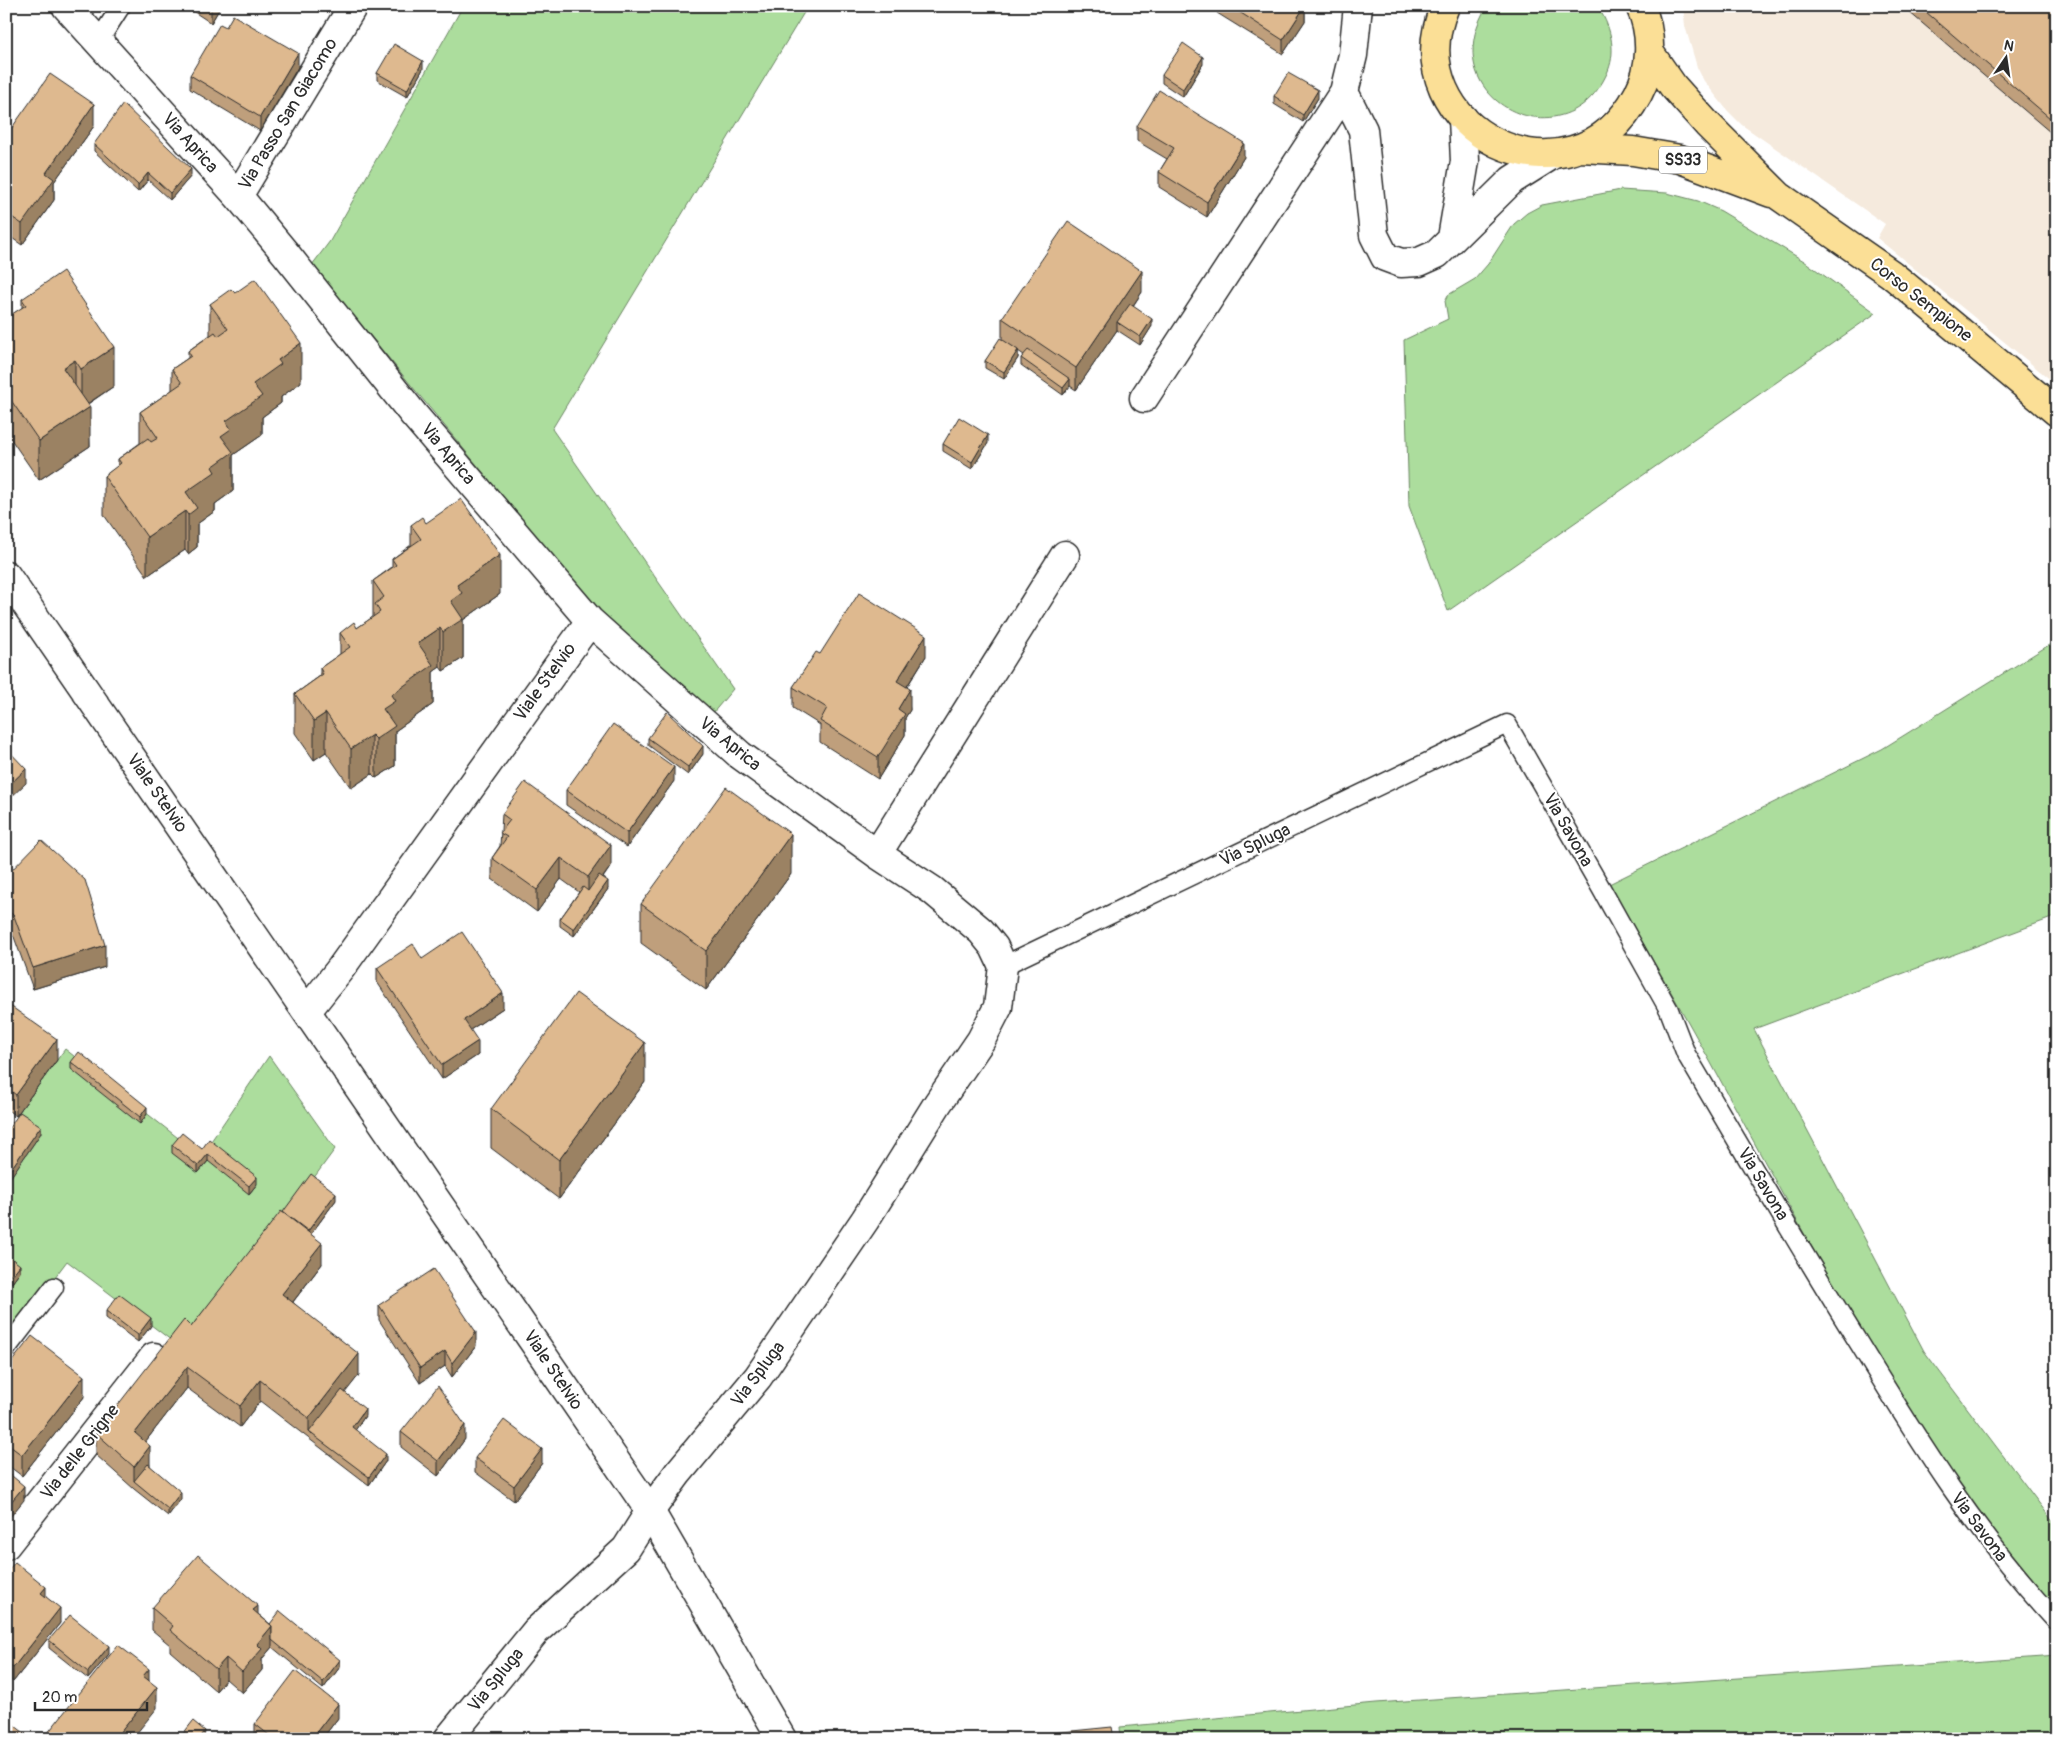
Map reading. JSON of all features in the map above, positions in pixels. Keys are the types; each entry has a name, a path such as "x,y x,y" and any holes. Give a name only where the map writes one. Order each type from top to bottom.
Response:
{"main road":[{"path":"1445,6 1439,21 1435,50 1440,78 1452,105 1470,127 1495,144 1523,153 1552,155 1581,148 1608,133 1630,110 1644,84 1650,53 1644,10"},
{"name":"Corso Sempione","path":"1650,53 1672,86 1779,196 1891,274 2057,412"},
{"name":"Corso Sempione","path":"1581,148 1633,151 1680,159 1779,196"}],"street":[{"name":"Via Aprica","path":"66,6 238,196 414,415 590,621 740,755 877,854"},
{"name":"Via Passo San Giacomo","path":"238,196 353,6"},
{"path":"1144,398 1344,92 1353,55 1358,6"},
{"path":"1344,92 1357,114 1363,130 1374,235 1385,256 1401,263 1419,262 1438,254 1512,180 1552,155"},
{"path":"1452,238 1465,161 1463,118"},
{"path":"1003,966 994,947 981,931 932,890 877,854 1065,555"},
{"name":"Viale Stelvio","path":"6,575 650,1511 782,1739"},
{"name":"Viale Stelvio","path":"307,1011 341,968 590,621"},
{"name":"Via Spluga","path":"448,1739 536,1631 626,1549 650,1511 678,1473 758,1377 865,1220 938,1103 981,1040 998,1007 1003,966"},
{"name":"Via delle Grigne","path":"6,1545 154,1357"}],"lane":[{"path":"98,42 121,6"},
{"name":"Via Spluga","path":"1003,966 1507,724"},
{"name":"Via Savona","path":"1507,724 1664,1001 1686,1054 1888,1391 1951,1489 1995,1549 2057,1621"},
{"path":"6,1348 54,1287"}],"shaded area":[{"path":"1683,6 2057,6 2057,385 1877,238 1885,224 1742,125 1727,110 1704,81 1697,67 1685,26"}],"green space":[{"path":"463,6 808,6 552,429 733,689 712,714 589,601 312,265 330,241"},
{"path":"1487,6 1597,6 1609,29 1612,54 1608,71 1589,100 1564,115 1536,117 1510,110 1489,93 1476,69 1474,40"},
{"path":"1621,190 1667,193 1698,201 1721,211 1804,261 1876,313 1448,611 1409,506 1404,340 1448,319 1445,301 1448,295 1475,279 1488,264 1514,224 1527,213 1542,205"},
{"path":"2057,640 2057,916 1754,1029 1924,1351 2057,1527 2057,1608 1963,1490 1934,1449 1874,1355 1609,884 1882,749"},
{"path":"65,1049 201,1156 269,1056 335,1149 283,1220 180,1347 67,1261 6,1342 6,1184 41,1133 16,1116"},
{"path":"2057,1656 2057,1739 1121,1739 1120,1727 1376,1703"}],"building":[{"path":"1230,6 1305,6 1283,40"},
{"path":"1919,6 2054,6 2057,8 2057,124"},
{"path":"233,15 298,53 260,117 190,75 220,24 226,27"},
{"path":"1183,43 1203,57 1183,89 1162,75"},
{"path":"394,44 423,61 407,90 377,73"},
{"path":"1288,73 1318,90 1303,115 1274,96"},
{"path":"50,74 94,104 46,173 54,179 22,224 6,213 6,136"},
{"path":"1159,90 1244,143 1207,202 1159,172 1174,148 1137,126"},
{"path":"123,104 191,169 170,193 148,173 138,185 94,144"},
{"path":"1068,221 1142,271 1076,368 1002,318"},
{"path":"63,271 114,347 81,369 75,360 63,368 90,407 39,441 6,393 6,318 26,305 22,299"},
{"path":"255,279 301,343 278,360 281,364 253,384 262,396 226,421 231,429 221,436 233,452 212,467 215,472 186,492 197,508 188,515 185,511 147,537 104,476 121,463 118,459 148,438 151,442 158,438 140,412 182,383 172,369 191,356 188,351 215,332 218,336 228,329 210,304 231,289 235,293"},
{"path":"1130,304 1152,319 1140,337 1117,322"},
{"path":"1000,338 1018,350 1004,372 985,361"},
{"path":"1028,350 1070,379 1063,388 1021,358"},
{"path":"959,417 988,435 972,462 943,444"},
{"path":"461,499 500,555 457,585 462,593 451,601 463,619 443,632 440,628 418,643 433,665 391,695 395,701 383,709 395,726 376,739 372,735 351,749 326,713 314,721 295,694 323,674 320,668 350,647 340,633 354,622 357,628 380,612 375,604 384,597 373,581 396,565 392,559 421,539 411,525 422,517 426,523"},
{"path":"859,593 926,635 897,681 910,689 898,709 905,714 878,757 820,721 827,708 793,687 816,652 820,654"},
{"path":"667,712 703,746 688,767 648,738"},
{"path":"613,724 674,767 627,833 566,790"},
{"path":"6,748 26,769 6,788"},
{"path":"525,782 611,845 588,877 561,858 537,890 492,858 507,837 500,833 510,820 502,814"},
{"path":"726,787 791,834 706,951 641,904"},
{"path":"41,840 85,880 105,945 33,968 14,916 6,908 6,876"},
{"path":"599,875 608,881 574,929 560,919 583,887 588,891"},
{"path":"462,932 503,993 464,1020 478,1041 442,1065 377,968 413,944 422,959"},
{"path":"576,993 645,1043 559,1160 491,1109"},
{"path":"6,1003 57,1039 16,1095 6,1087"},
{"path":"79,1052 147,1107 140,1117 71,1062"},
{"path":"20,1112 41,1126 6,1176 6,1132"},
{"path":"182,1133 202,1149 209,1139 257,1177 249,1186 208,1154 198,1166 172,1145"},
{"path":"311,1174 336,1193 308,1231 283,1212"},
{"path":"281,1211 322,1243 282,1294 359,1354 309,1418 260,1380 240,1406 187,1367 135,1433 150,1446 134,1467 96,1433 184,1320 191,1327"},
{"path":"6,1254 20,1265 12,1275 6,1271"},
{"path":"434,1269 476,1332 452,1363 445,1351 420,1368 379,1305"},
{"path":"119,1294 151,1318 138,1335 106,1311"},
{"path":"32,1336 84,1376 22,1455 6,1443 6,1369"},
{"path":"438,1386 465,1425 438,1461 401,1432"},
{"path":"342,1390 365,1409 352,1427 386,1454 369,1477 309,1432"},
{"path":"504,1420 542,1449 514,1486 475,1458"},
{"path":"148,1464 181,1492 168,1509 134,1481"},
{"path":"6,1471 24,1486 6,1508"},
{"path":"198,1555 258,1606 253,1610 272,1626 257,1644 262,1649 242,1672 226,1658 216,1669 170,1630 173,1626 152,1608"},
{"path":"15,1562 46,1587 41,1593 60,1608 13,1668 6,1663 6,1573"},
{"path":"280,1611 340,1660 323,1682 272,1640 272,1626 270,1624"},
{"path":"70,1615 109,1646 88,1672 49,1640"},
{"path":"118,1645 149,1669 143,1676 157,1687 115,1739 43,1739"},
{"path":"295,1671 338,1704 311,1739 274,1739 255,1724"},
{"path":"6,1719 32,1739 6,1739"},
{"path":"193,1721 205,1731 199,1739 179,1739"},
{"path":"1112,1727 1114,1739 992,1739"},
{"path":"952,1732 956,1739 940,1739"},
{"path":"923,1735 925,1739 917,1739"}]}
